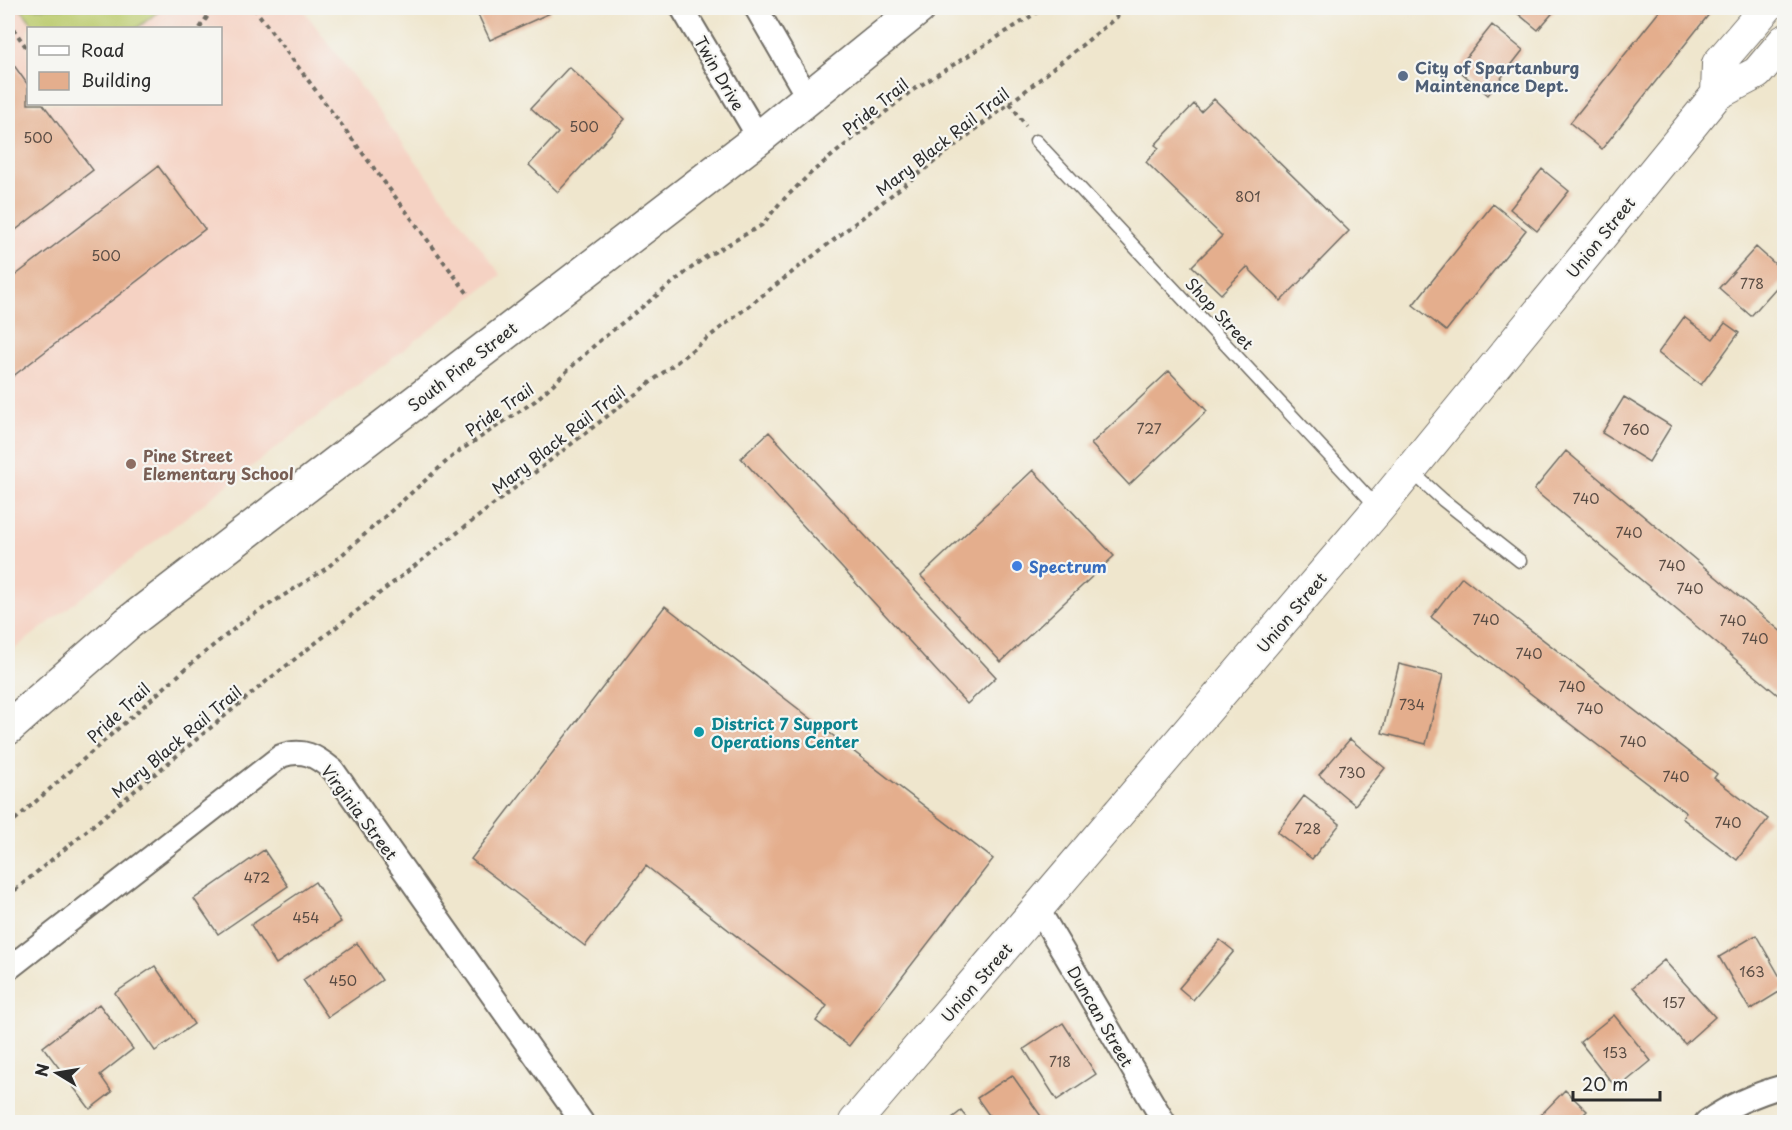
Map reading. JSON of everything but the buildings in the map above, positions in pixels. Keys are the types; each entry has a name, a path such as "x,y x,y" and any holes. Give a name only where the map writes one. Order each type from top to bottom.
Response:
{"highway":[{"name":"South Pine Street","path":"8,728 128,623 759,138 919,8"}],"main road":[{"path":"1717,94 1718,64 1766,8"},
{"name":"Union Street","path":"861,1120 1379,508 1717,94 1757,73 1785,41"}],"street":[{"name":"Twin Drive","path":"682,8 759,138"},
{"path":"756,8 808,98"},
{"name":"Virginia Street","path":"8,969 281,756 303,752 319,758 333,770 582,1122"},
{"name":"Duncan Street","path":"1038,909 1164,1122"},
{"path":"1706,1122 1725,1109 1760,1092 1785,1086"}],"lane":[{"name":"Shop Street","path":"1036,141 1379,508"},
{"path":"1410,470 1443,500 1520,561"}],"path":[{"path":"201,27 213,8"},
{"path":"254,8 468,294"},
{"name":"Pride Trail","path":"8,826 199,657 245,620 327,568 455,454 535,401 598,342 666,291 704,258 762,225 780,203 812,172 910,92 1044,8"},
{"name":"Mary Black Rail Trail","path":"8,896 268,680 1017,98 1128,8"},
{"path":"8,21 27,49"}],"shaded area":[{"name":"Pine Street Elementary School","path":"8,8 302,8 501,275 8,654"}],"green space":[{"path":"20,8 163,8 138,27 35,27"}],"place":[{"name":"City of Spartanburg Maintenance Dept.","path":"1403,76"},
{"name":"Pine Street Elementary School","path":"131,464"},
{"name":"Spectrum","path":"1017,566"},
{"name":"District 7 Support Operations Center","path":"699,732"}]}
